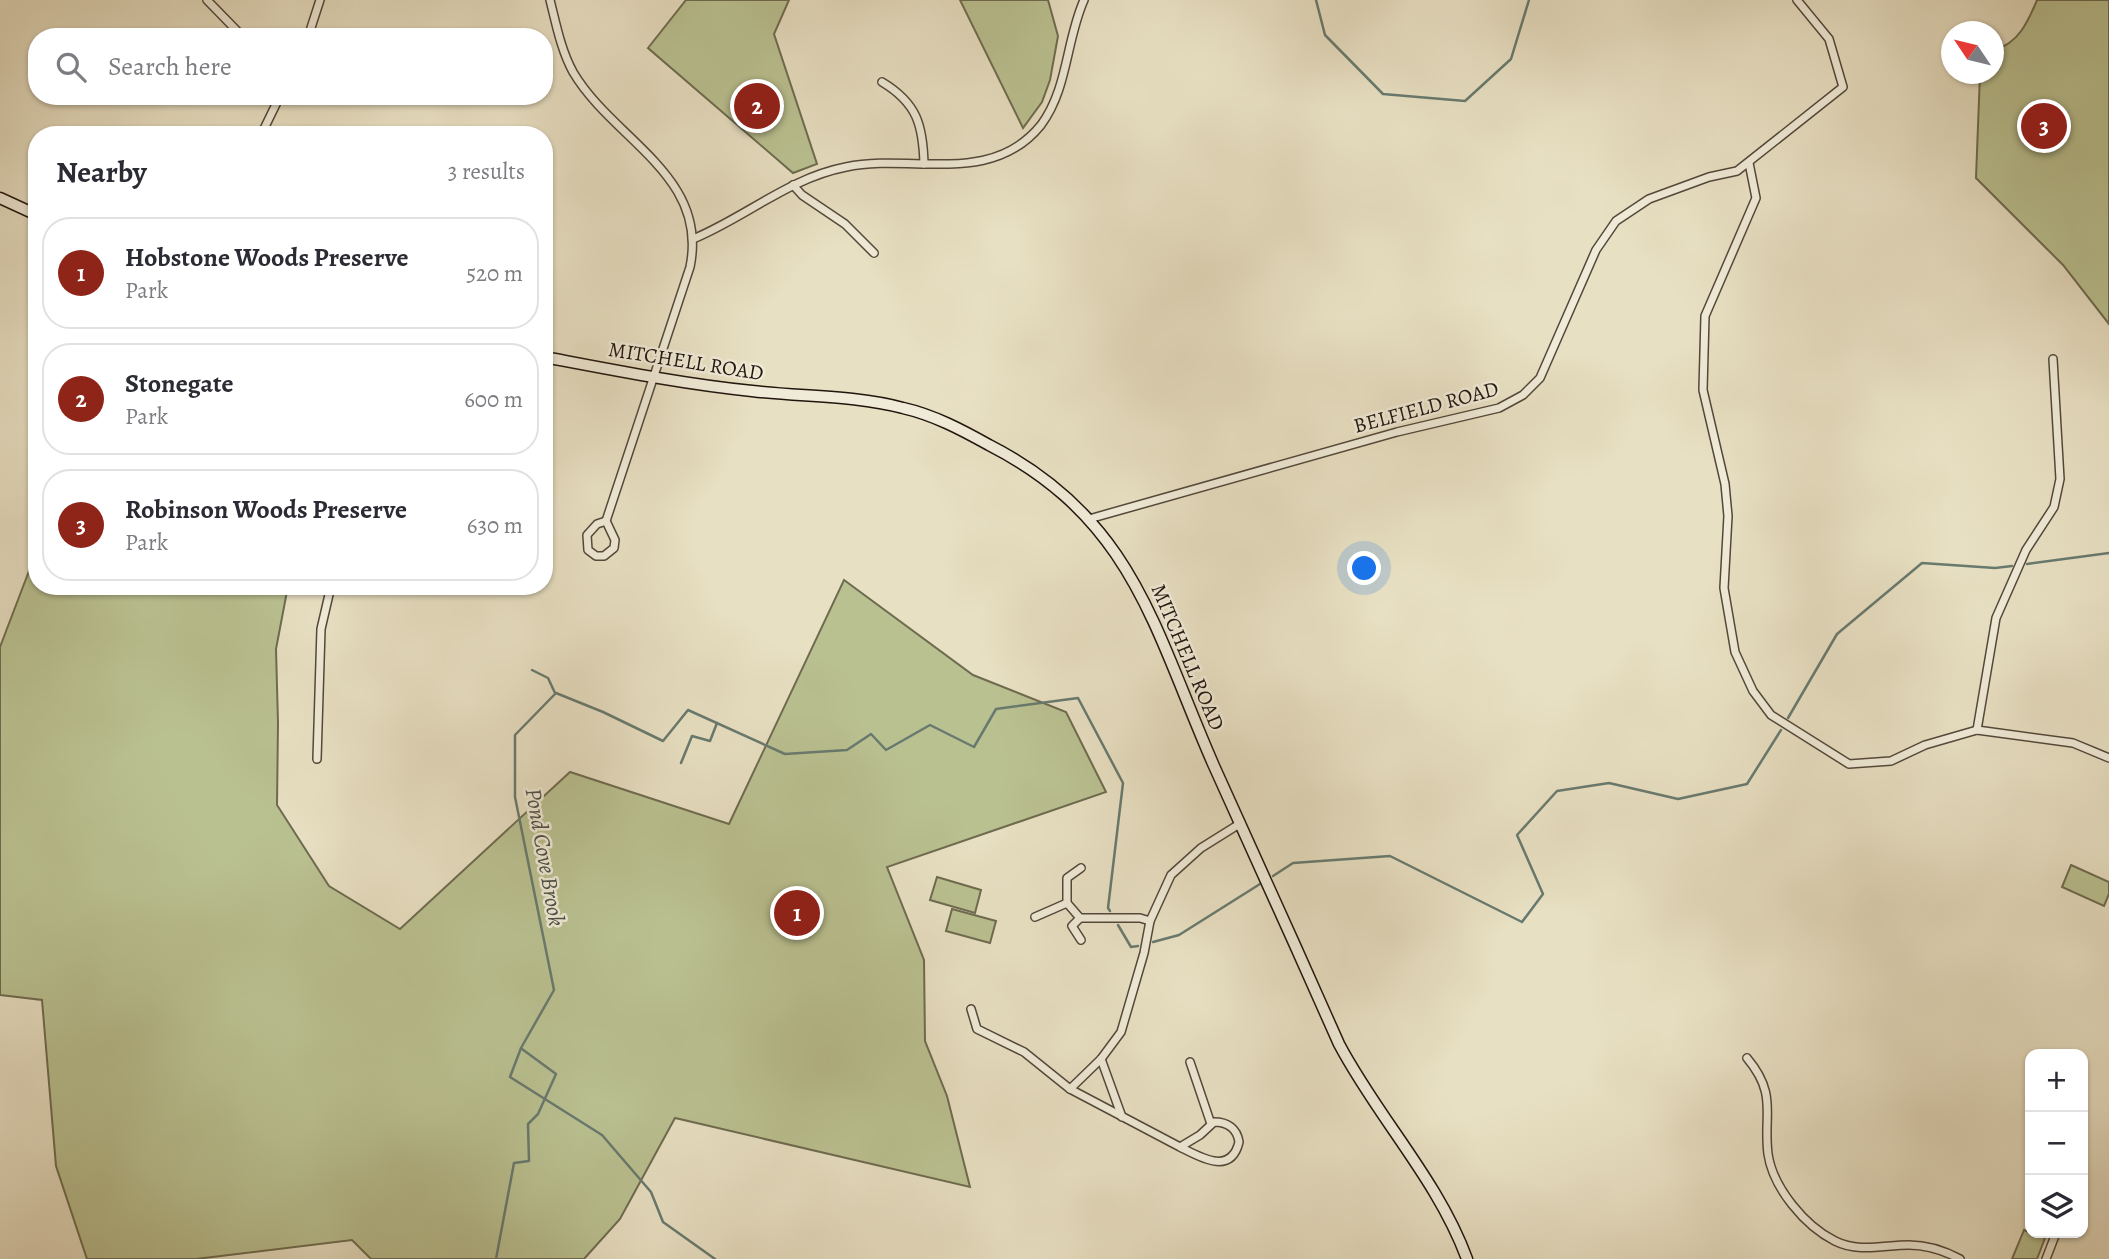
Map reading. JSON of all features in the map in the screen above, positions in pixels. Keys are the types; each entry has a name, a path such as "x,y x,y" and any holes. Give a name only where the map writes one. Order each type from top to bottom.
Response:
{"street":[{"path":"207,0 234,28"},
{"path":"310,28 320,0"},
{"path":"550,0 562,46 573,72 591,96 662,169 674,185 687,210 693,239 690,267 606,521 615,540 614,548 604,556 596,556 589,550 587,535 597,524 606,521"},
{"path":"693,239 793,185 822,173 889,162 962,164 989,160 1012,150 1031,136 1056,97 1073,29 1084,0"},
{"name":"BELFIELD ROAD","path":"1089,519 1397,432 1499,408 1523,395 1540,378 1595,250 1616,221 1649,199 1709,177 1737,171 1843,87 1829,39 1797,0"},
{"path":"882,82 902,96 918,119 923,135 923,164"},
{"path":"265,126 276,105"},
{"path":"1749,163 1756,198 1705,316 1703,390 1725,484 1728,516 1724,588 1735,652 1753,691 1771,715 1849,764 1891,761 1925,745 1977,730 2073,743 2109,758"},
{"path":"793,185 802,195 845,224 874,253"},
{"path":"0,198 28,211"},
{"name":"MITCHELL ROAD","path":"553,358 746,391 867,402 923,414 960,429 1031,469 1060,490 1089,519 1115,551 1148,608 1196,724 1339,1044 1357,1078 1440,1199 1467,1259"},
{"path":"1977,730 1996,618 2026,550 2057,498 2060,480 2053,359"},
{"path":"317,759 321,629 329,595"},
{"path":"1070,1089 1101,1059 1121,1032 1144,953 1150,921 1171,875 1201,848 1241,823"},
{"path":"1080,918 1067,903 1067,878 1081,868"},
{"path":"1035,917 1067,903"},
{"path":"1081,940 1072,926 1080,918 1140,918 1150,921"},
{"path":"971,1009 977,1029 1024,1052 1070,1089 1180,1147 1213,1162 1232,1156 1237,1151 1239,1142 1236,1132 1225,1123 1214,1122 1200,1135 1180,1147"},
{"path":"1747,1058 1757,1070 1768,1098 1768,1157 1776,1177 1800,1216 1821,1233 1852,1247 1888,1248 1909,1245 1932,1248 1960,1259"},
{"path":"1101,1059 1122,1117"},
{"path":"1190,1062 1211,1124"},
{"path":"2046,1259 2054,1238"}],"green space":[{"path":"686,0 789,0 774,34 817,164 793,173 648,48"},
{"path":"960,0 1048,0 1058,36 1050,80 1042,102 1023,128"},
{"path":"2037,0 2109,0 2109,324 2063,265 1976,178 1980,84 2004,84 2004,46 2016,37 2026,24"},
{"path":"28,574 28,595 286,595 276,649 277,805 329,886 400,929 570,772 729,824 844,580 973,675 1066,712 1106,792 887,867 924,960 925,1041 947,1096 970,1187 675,1118 620,1219 584,1259 371,1259 352,1240 196,1259 87,1259 56,1166 42,1000 0,995 0,647"},
{"path":"2071,865 2109,882 2109,894 2104,906 2062,887"},
{"path":"937,877 981,890 975,913 930,900"},
{"path":"952,909 996,921 990,943 946,931"},
{"path":"2024,1230 2025,1238 2045,1238 2037,1259 2012,1259"}],"waterway":[{"path":"1316,0 1325,35 1383,94 1465,101 1511,59 1529,0"},
{"name":"Pond Cove Brook","path":"2027,564 2109,553"},
{"name":"Pond Cove Brook","path":"1788,718 1837,634 1922,563 1995,568 2012,566"},
{"path":"532,670 548,678 555,693"},
{"name":"Pond Cove Brook","path":"715,1259 663,1222 651,1192 602,1135 510,1077 521,1048 554,990 515,797 515,735 556,693 663,741 688,710 785,754 847,750 871,734 886,750 930,725 974,747 996,709 1078,698 1123,783 1108,908 1110,911"},
{"path":"681,763 692,736 710,741 717,723"},
{"name":"Pond Cove Brook","path":"1273,876 1293,863 1390,856 1522,922 1543,894 1517,835 1557,791 1609,783 1678,799 1747,784 1781,730"},
{"name":"Pond Cove Brook","path":"1153,942 1179,935 1260,884"},
{"name":"Pond Cove Brook","path":"1118,925 1131,947 1138,946"},
{"path":"496,1259 514,1163 529,1161 528,1124 538,1114 556,1074 522,1049"}],"place":[{"name":"Stonegate","path":"757,106"},
{"name":"Robinson Woods Preserve","path":"2044,126"},
{"name":"Hobstone Woods Preserve","path":"797,913"}]}
